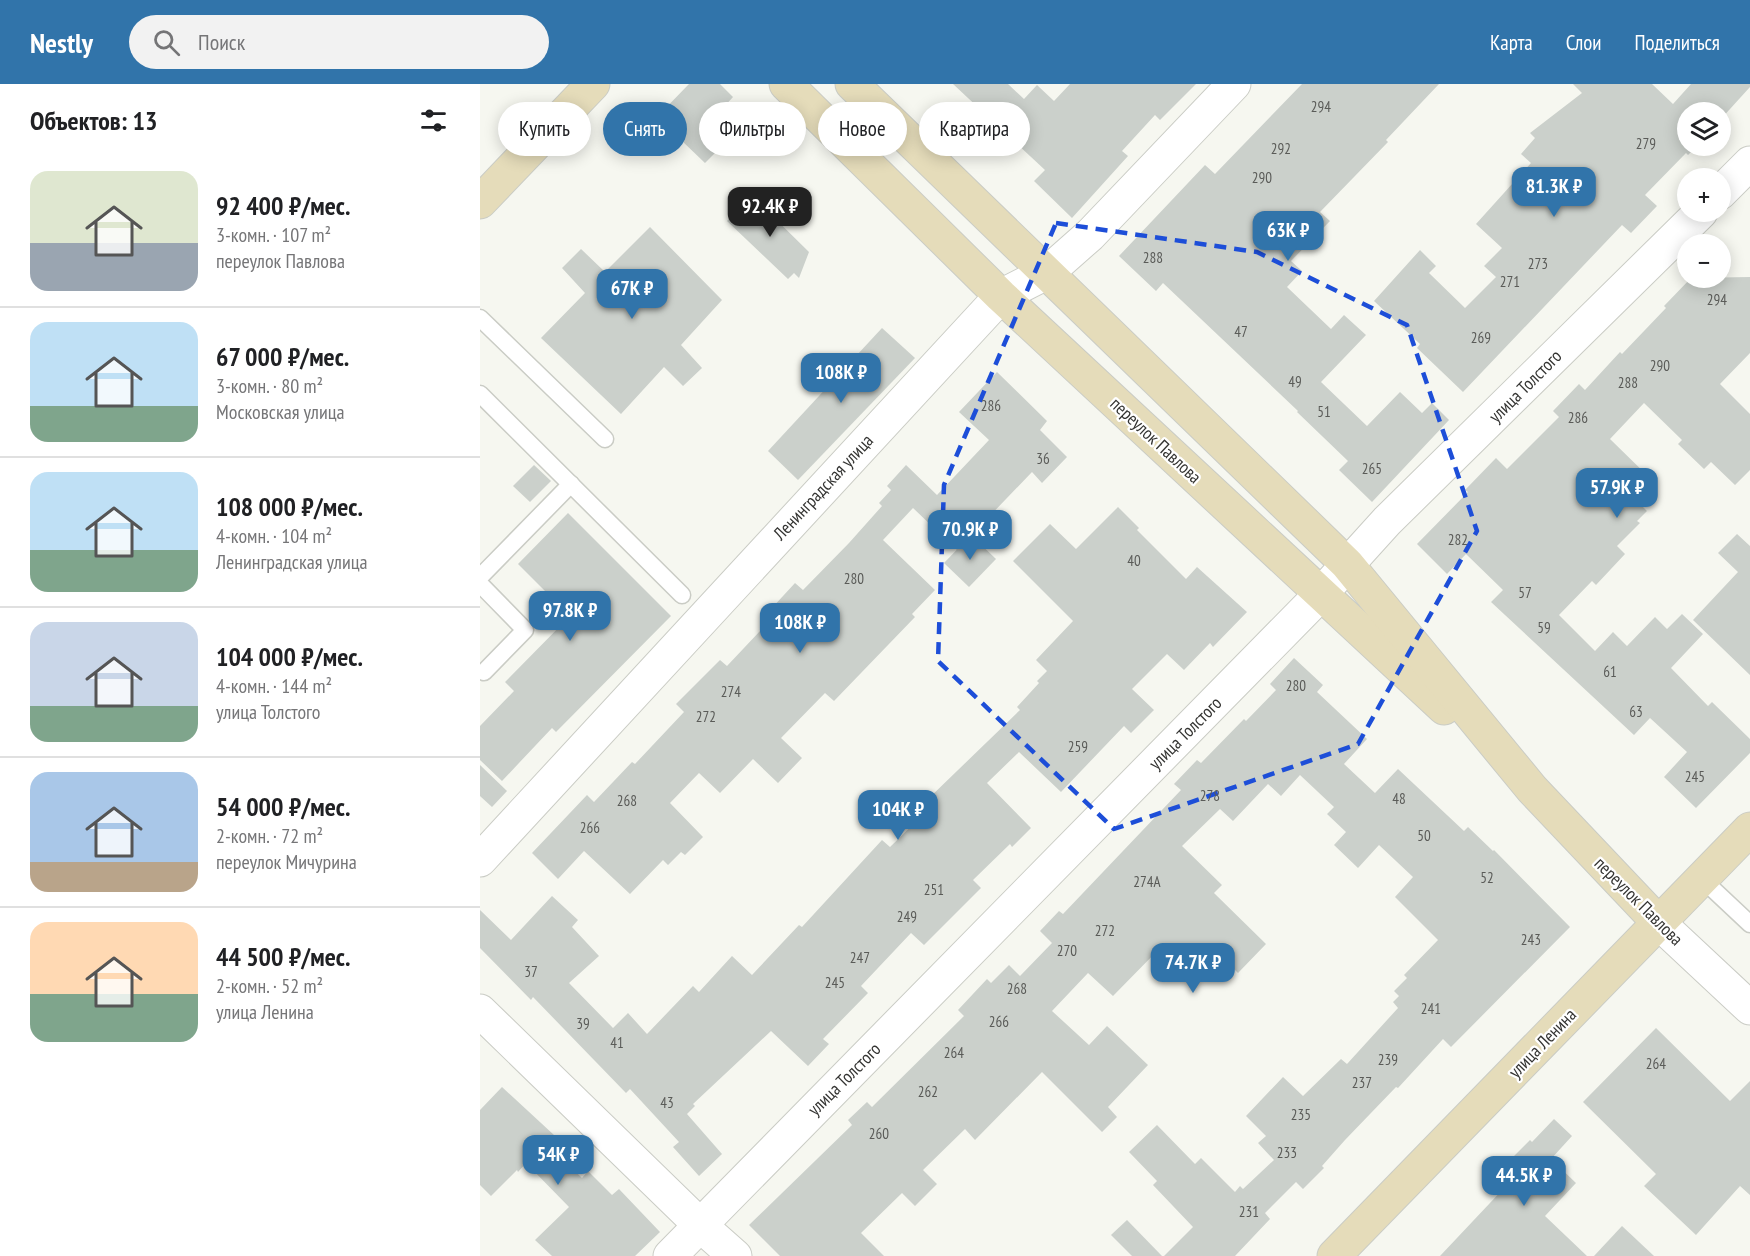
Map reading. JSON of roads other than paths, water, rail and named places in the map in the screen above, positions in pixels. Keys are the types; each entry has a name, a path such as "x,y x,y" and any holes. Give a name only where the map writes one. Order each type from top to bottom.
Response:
{"street":[{"path":"480,201 593,84"},
{"name":"переулок Павлова","path":"786,84 1001,296 1320,595 1532,789"},
{"name":"переулок Павлова","path":"852,84 1347,564 1532,789 1659,923 1750,1008"},
{"name":"Ленинградская улица","path":"480,860 1001,296 1048,272 1090,235 1234,84"},
{"path":"1731,182 1750,164"},
{"name":"улица Толстого","path":"670,1256 1320,595 1387,521 1691,222"},
{"name":"улица Ленина","path":"1334,1256 1750,829"},
{"path":"480,1011 700,1225 735,1256"}],"lane":[{"path":"480,318 605,439"},
{"path":"480,394 682,595"},
{"path":"480,577 571,484"},
{"path":"480,584 525,630 484,672"},
{"path":"1701,878 1750,924"}]}
